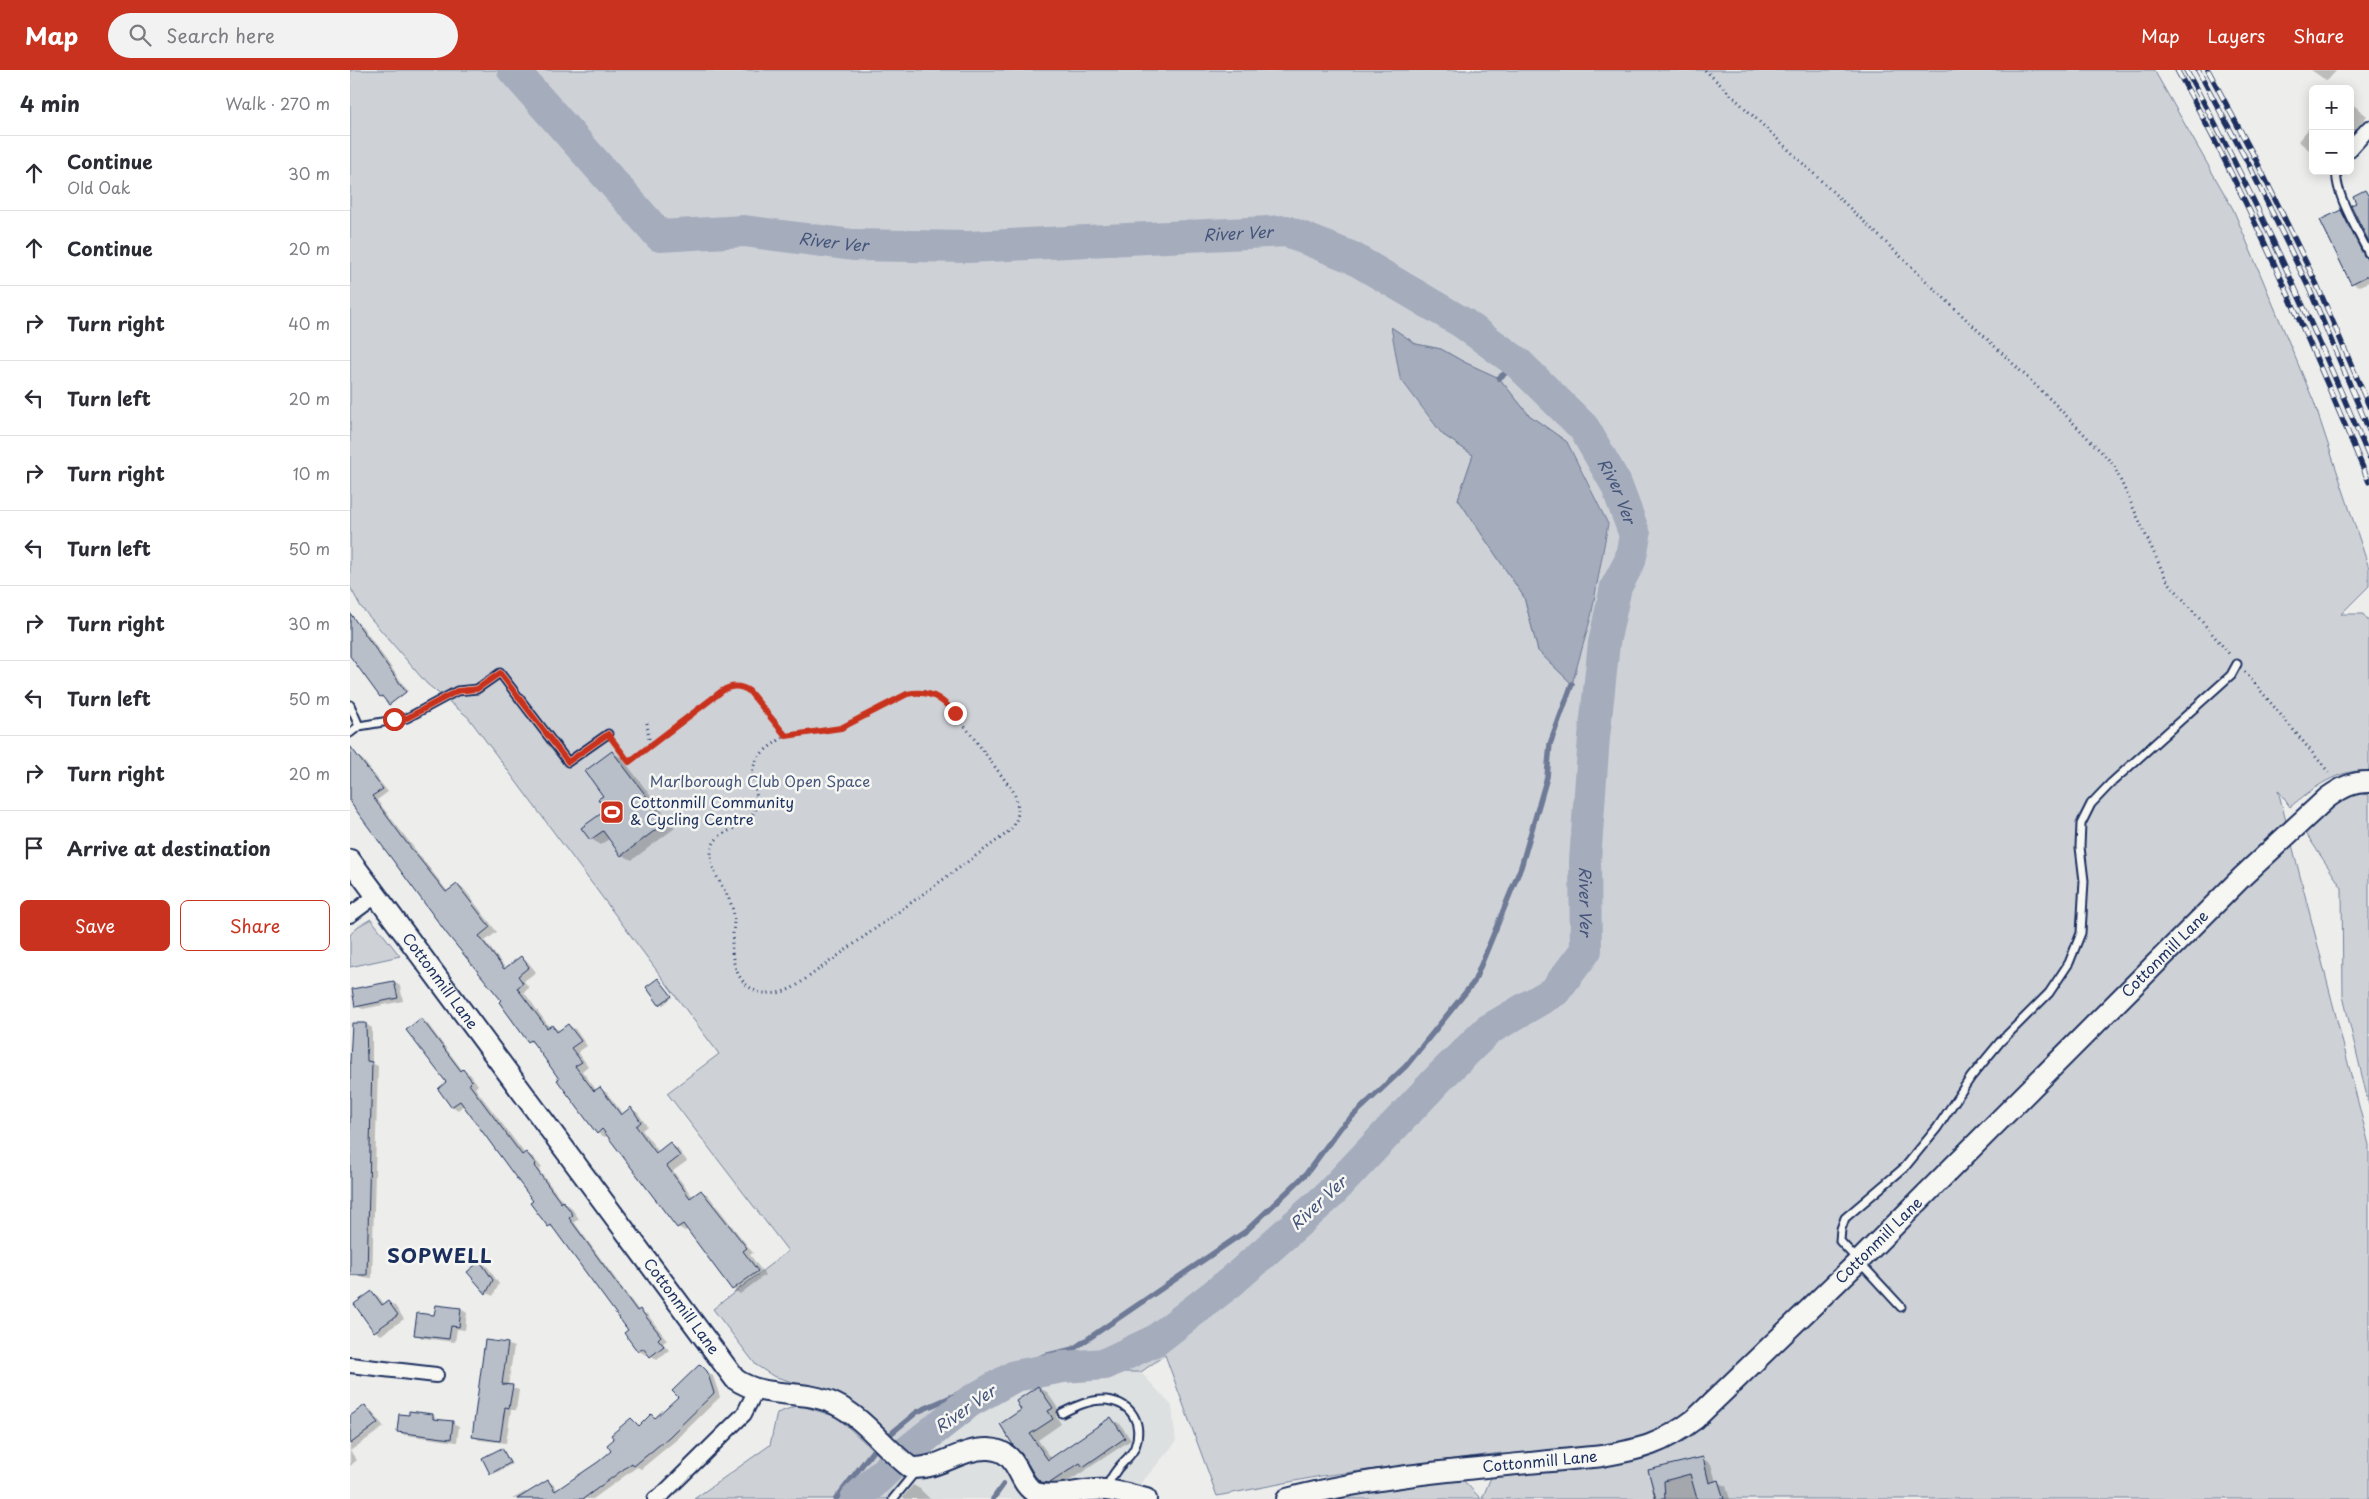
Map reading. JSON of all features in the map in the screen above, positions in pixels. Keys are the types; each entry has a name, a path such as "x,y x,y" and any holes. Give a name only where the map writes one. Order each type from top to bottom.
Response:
{"street":[{"path":"2354,145 2369,128"},
{"name":"Cottonmill Lane","path":"1287,1499 1344,1485 1602,1456 1635,1450 1660,1442 1695,1419 1859,1261 2243,876 2327,798 2342,788 2356,782 2369,782"},
{"name":"Cottonmill Lane","path":"350,860 735,1378 756,1390 815,1397 834,1403 853,1414 888,1448 912,1467"},
{"path":"350,915 377,895"},
{"path":"350,1366 436,1375"},
{"path":"655,1499 665,1492 744,1414 756,1390"},
{"path":"912,1467 979,1449 1000,1450 1010,1457 1032,1491 1039,1494 1053,1496 1105,1490 1146,1499"}],"lane":[{"path":"2336,175 2342,198 2369,254"},
{"path":"1901,1307 1840,1241 1845,1218 1905,1167 1936,1128 1971,1076 2000,1042 2049,993 2069,962 2081,933 2084,881 2080,847 2081,824 2091,804 2111,783 2231,675 2237,664"},
{"path":"350,732 359,726 407,718 457,691 477,689 500,673 568,762 608,734"},
{"path":"350,705 359,726"},
{"path":"1062,1413 1081,1404 1106,1400 1129,1409 1137,1421 1138,1436 1134,1450 1115,1472 1105,1490"},
{"path":"894,1499 912,1467"}],"path":[{"path":"1705,70 2052,401 2113,464 2166,579 2342,788"},
{"path":"608,734 629,762 722,691 735,686 743,687 749,691 786,736"},
{"path":"926,692 941,699 955,713 1013,791 1017,799 1018,815 1016,822 1006,834 796,986 778,994 765,994 748,986 736,970 732,949 733,911 712,863 711,854 716,839 722,833 744,823 752,816 757,801 752,773 755,763 762,754 786,736 841,728 907,694 926,692"},
{"path":"647,723 650,747"}],"shaded area":[{"path":"1070,1372 1141,1372 1172,1406 1176,1442 1128,1499 889,1499 907,1481 919,1448 969,1408 1018,1381"}],"green space":[{"name":"Marlborough Club Open Space","path":"350,70 2154,70 2233,209 2314,402 2369,568 2369,586 2341,614 2363,614 2369,622 2369,771 2358,771 2336,776 2307,793 2290,807 2278,790 2369,1145 2369,1499 1482,1499 1501,1453 1321,1476 1217,1496 1165,1355 1141,1372 1070,1372 1018,1381 969,1408 919,1448 907,1449 869,1416 822,1391 773,1376 756,1365 713,1309 788,1251 667,1093 719,1054 468,717 427,684 361,607 350,587","holes":["1391,327 1416,344 1441,349 1499,378 1529,415 1567,442 1577,663 1572,684 1538,651 1524,597 1458,499 1473,455 1442,434"]},
{"path":"2361,794 2369,795 2369,1105 2343,996 2342,888 2305,832 2338,804"},
{"path":"371,919 400,956 350,967 350,935 357,927"},
{"path":"799,1405 837,1417 907,1481 889,1499 694,1499 770,1445 777,1413"},
{"path":"1463,1480 1481,1499 1324,1499 1368,1490"}],"water":[{"path":"1391,327 1416,344 1441,349 1499,378 1529,415 1567,442 1608,524 1591,617 1572,684 1538,651 1524,597 1458,499 1473,455 1442,434 1400,378"}],"building":[{"path":"2365,190 2369,197 2369,242 2351,205 2356,203 2353,196"},
{"path":"2341,210 2364,256 2369,259 2369,275 2351,284 2320,220"},
{"path":"350,613 406,692 389,705 382,696 380,697 350,656"},
{"path":"350,746 383,789 372,796 406,842 446,892 457,884 490,927 479,936 504,969 521,956 529,967 518,976 523,983 517,988 547,1028 552,1025 557,1032 568,1024 581,1041 571,1048 582,1062 575,1066 594,1091 600,1087 621,1115 631,1107 641,1122 636,1126 656,1153 670,1142 680,1156 667,1166 690,1198 701,1190 747,1248 743,1251 758,1271 732,1290 683,1224 677,1228 602,1129 597,1134 557,1080 559,1079 531,1040 528,1042 499,1002 501,1000 447,934 350,802"},
{"path":"612,751 666,822 621,856 603,831 590,840 581,828 606,810 598,799 603,796 585,771"},
{"path":"658,978 672,996 659,1005 646,987"},
{"path":"394,981 398,998 355,1007 352,989"},
{"path":"421,1018 461,1071 463,1069 472,1081 469,1084 522,1155 526,1152 536,1164 534,1166 561,1203 563,1201 573,1215 569,1218 637,1311 640,1309 661,1336 658,1339 664,1346 650,1357 643,1348 638,1352 624,1333 628,1330 551,1225 548,1227 530,1203 533,1201 460,1101 451,1107 438,1089 446,1082 406,1030"},
{"path":"352,1023 366,1023 367,1061 372,1062 367,1275 350,1275 350,1061"},
{"path":"480,1261 493,1280 486,1294 467,1272"},
{"path":"372,1291 382,1305 388,1301 398,1315 374,1332 354,1304"},
{"path":"436,1305 461,1308 459,1327 451,1326 449,1339 414,1335 417,1313 434,1315"},
{"path":"485,1340 508,1343 502,1384 513,1385 509,1408 505,1407 500,1441 472,1437"},
{"path":"700,1364 707,1371 714,1393 669,1437 634,1466 632,1463 583,1499 517,1499 548,1480 555,1491 598,1462 611,1451 607,1445 614,1439 611,1435 631,1418 639,1426 651,1414 655,1418 678,1397 672,1391"},
{"path":"1038,1386 1053,1408 1048,1411 1053,1419 1030,1434 1048,1460 1111,1417 1125,1438 1083,1467 1080,1463 1050,1483 1041,1482 1035,1476 1022,1454 1013,1445 1000,1424 1021,1410 1016,1401"},
{"path":"365,1405 378,1423 350,1444 350,1416"},
{"path":"409,1411 433,1414 433,1419 453,1421 451,1439 397,1432 399,1414 409,1415"},
{"path":"502,1448 510,1463 490,1474 482,1458"},
{"path":"1703,1457 1709,1483 1718,1480 1724,1499 1697,1499 1690,1474 1664,1481 1665,1499 1656,1499 1648,1470"}],"waterway":[{"name":"River Ver","path":"513,70 660,236 744,231 853,245 968,247 1286,231 1351,257 1463,323 1518,363 1584,428 1616,484 1635,535 1630,561 1616,587 1604,643 1594,737 1585,861 1586,950 1555,991 1488,1030 1442,1075 1328,1196 1232,1281 1156,1340 1105,1364 1063,1367 1015,1376 969,1402 898,1459 856,1499"},
{"path":"1499,378 1518,363"},
{"path":"887,1437 917,1412 1044,1356 1073,1349 1246,1231 1306,1174 1341,1127 1406,1066 1474,982 1521,867 1547,777 1550,744 1572,684"},
{"path":"836,1499 875,1448"},
{"path":"993,1499 1003,1485"}],"railway":[{"path":"2177,70 2230,171 2279,273 2369,482"},
{"path":"2186,70 2236,165 2282,261 2369,457"},
{"path":"2198,70 2249,165 2309,288 2369,430"},
{"path":"2208,70 2256,160 2317,285 2369,406"}],"place":[{"name":"Cottonmill Community & Cycling Centre","path":"612,812"}],"district":[{"name":"SOPWELL","path":"440,1256"}],"route":[{"path":"394,719 407,718 457,691 477,689 500,673 568,762 608,734 629,762 728,687 743,687 749,691 786,736 841,728 907,694 916,692 926,692 941,699 955,713"}]}
